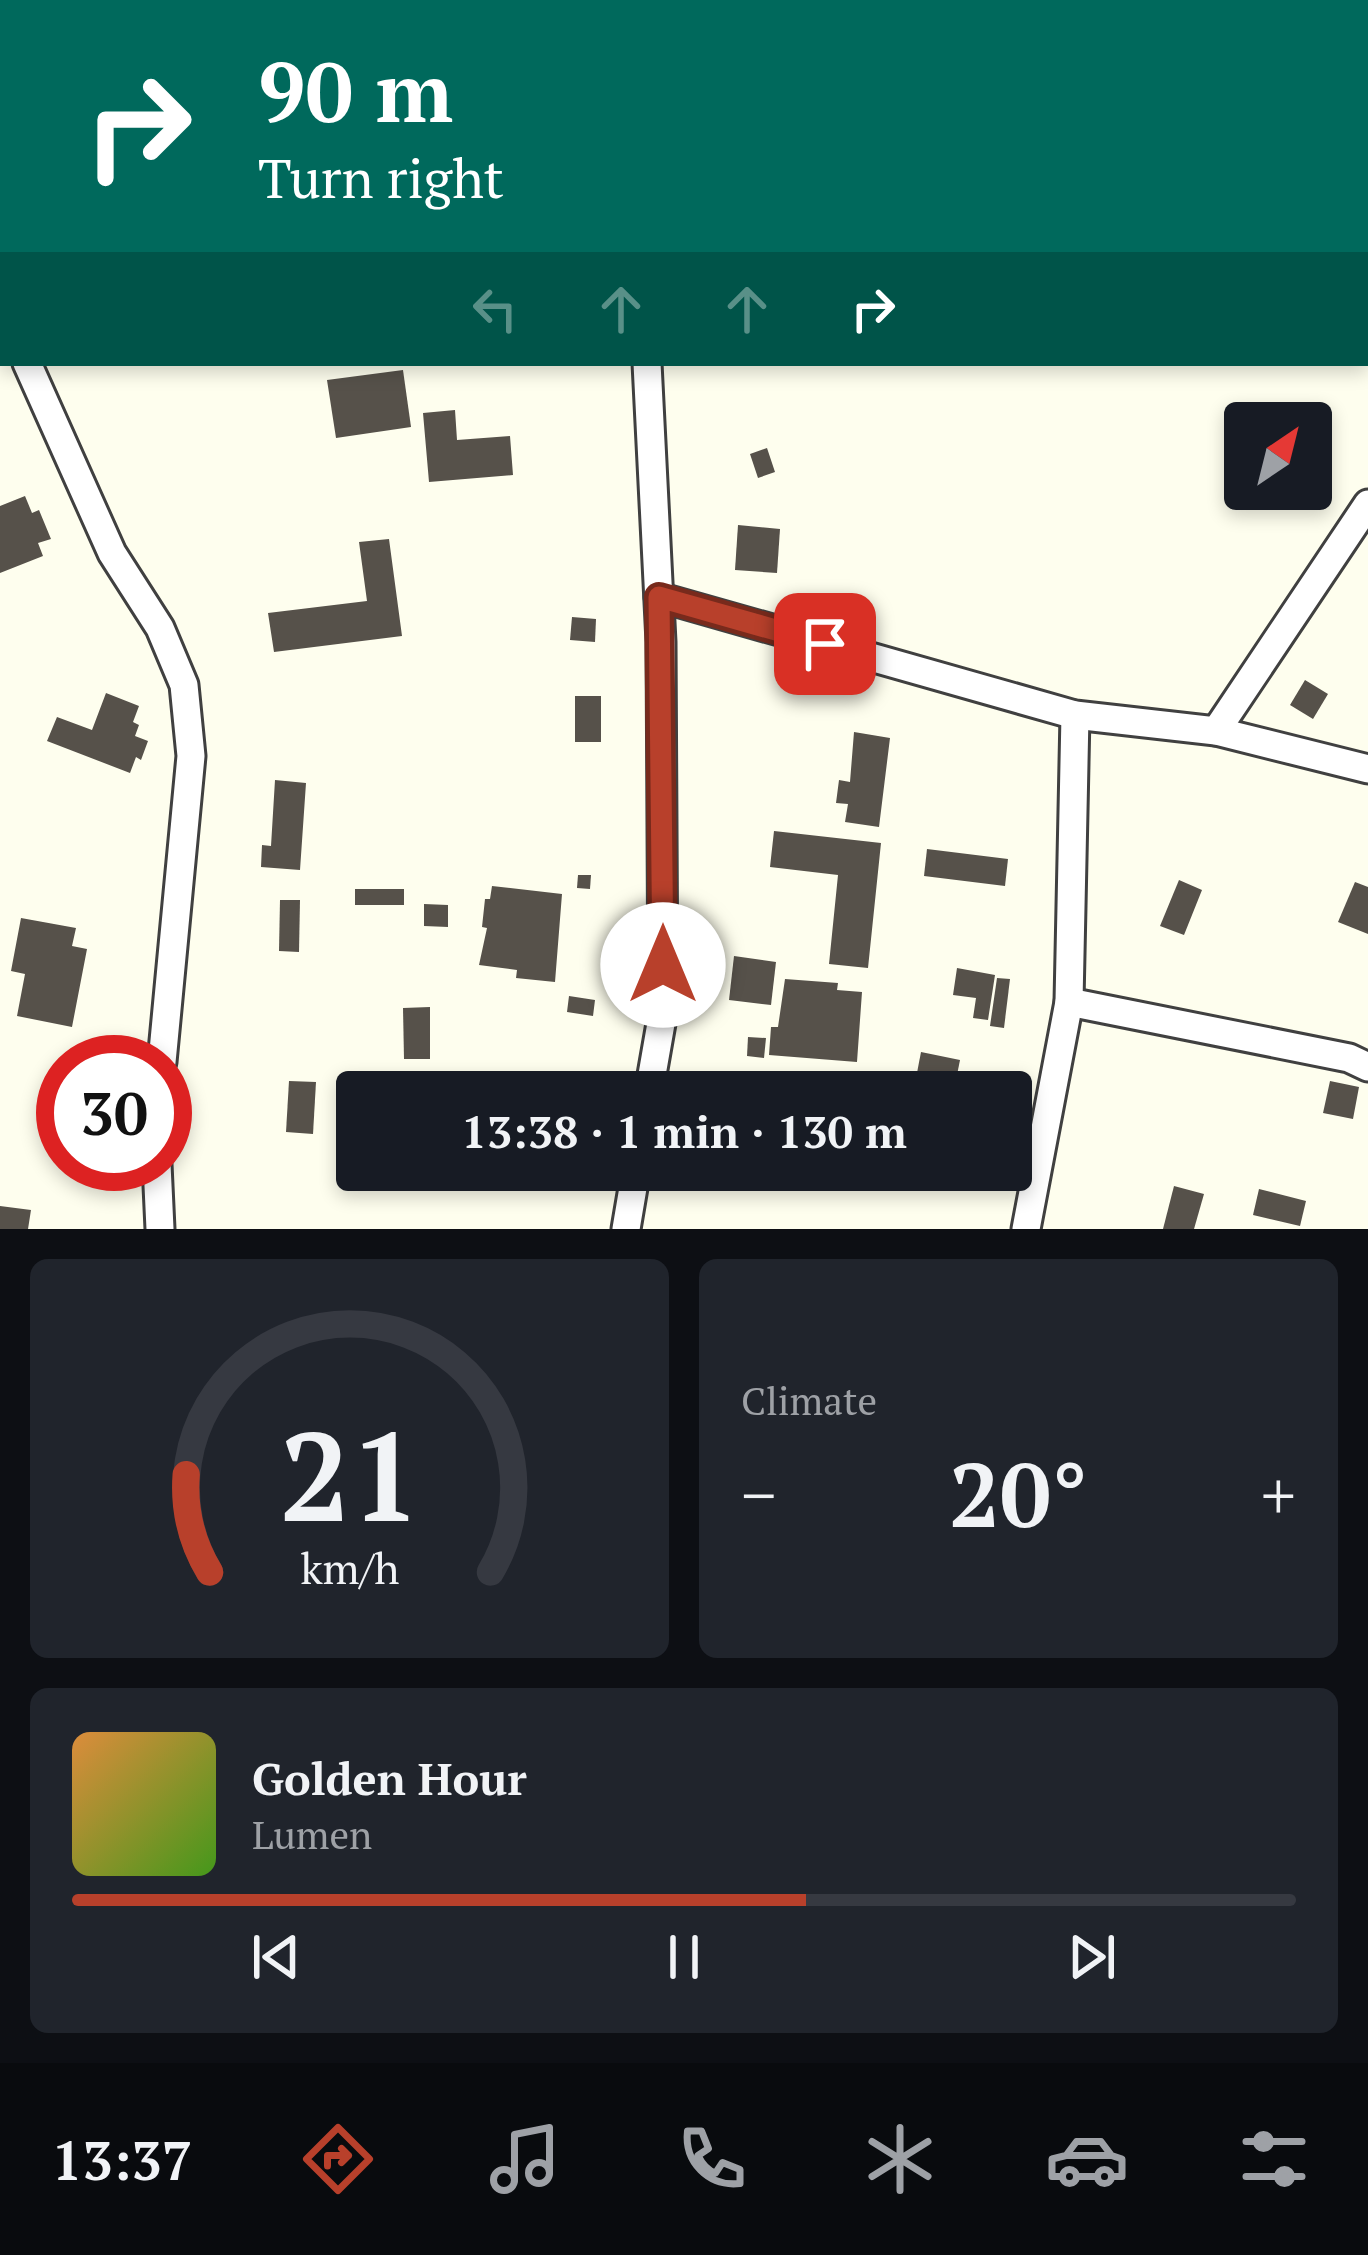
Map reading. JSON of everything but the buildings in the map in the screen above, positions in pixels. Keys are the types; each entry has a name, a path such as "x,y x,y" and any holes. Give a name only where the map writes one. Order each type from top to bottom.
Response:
{"street":[{"path":"28,366 112,553 160,628 184,685 191,756 165,1035"},
{"path":"647,366 659,597 663,1012 653,1071"},
{"path":"1216,731 1368,505"},
{"path":"659,597 1075,715 1216,731 1368,769"},
{"path":"1026,1229 1069,1002 1075,715"},
{"path":"1069,1002 1349,1058 1368,1067"},
{"path":"158,1191 160,1229"},
{"path":"626,1229 632,1191"}],"route":[{"path":"663,965 659,597 825,644"}]}
